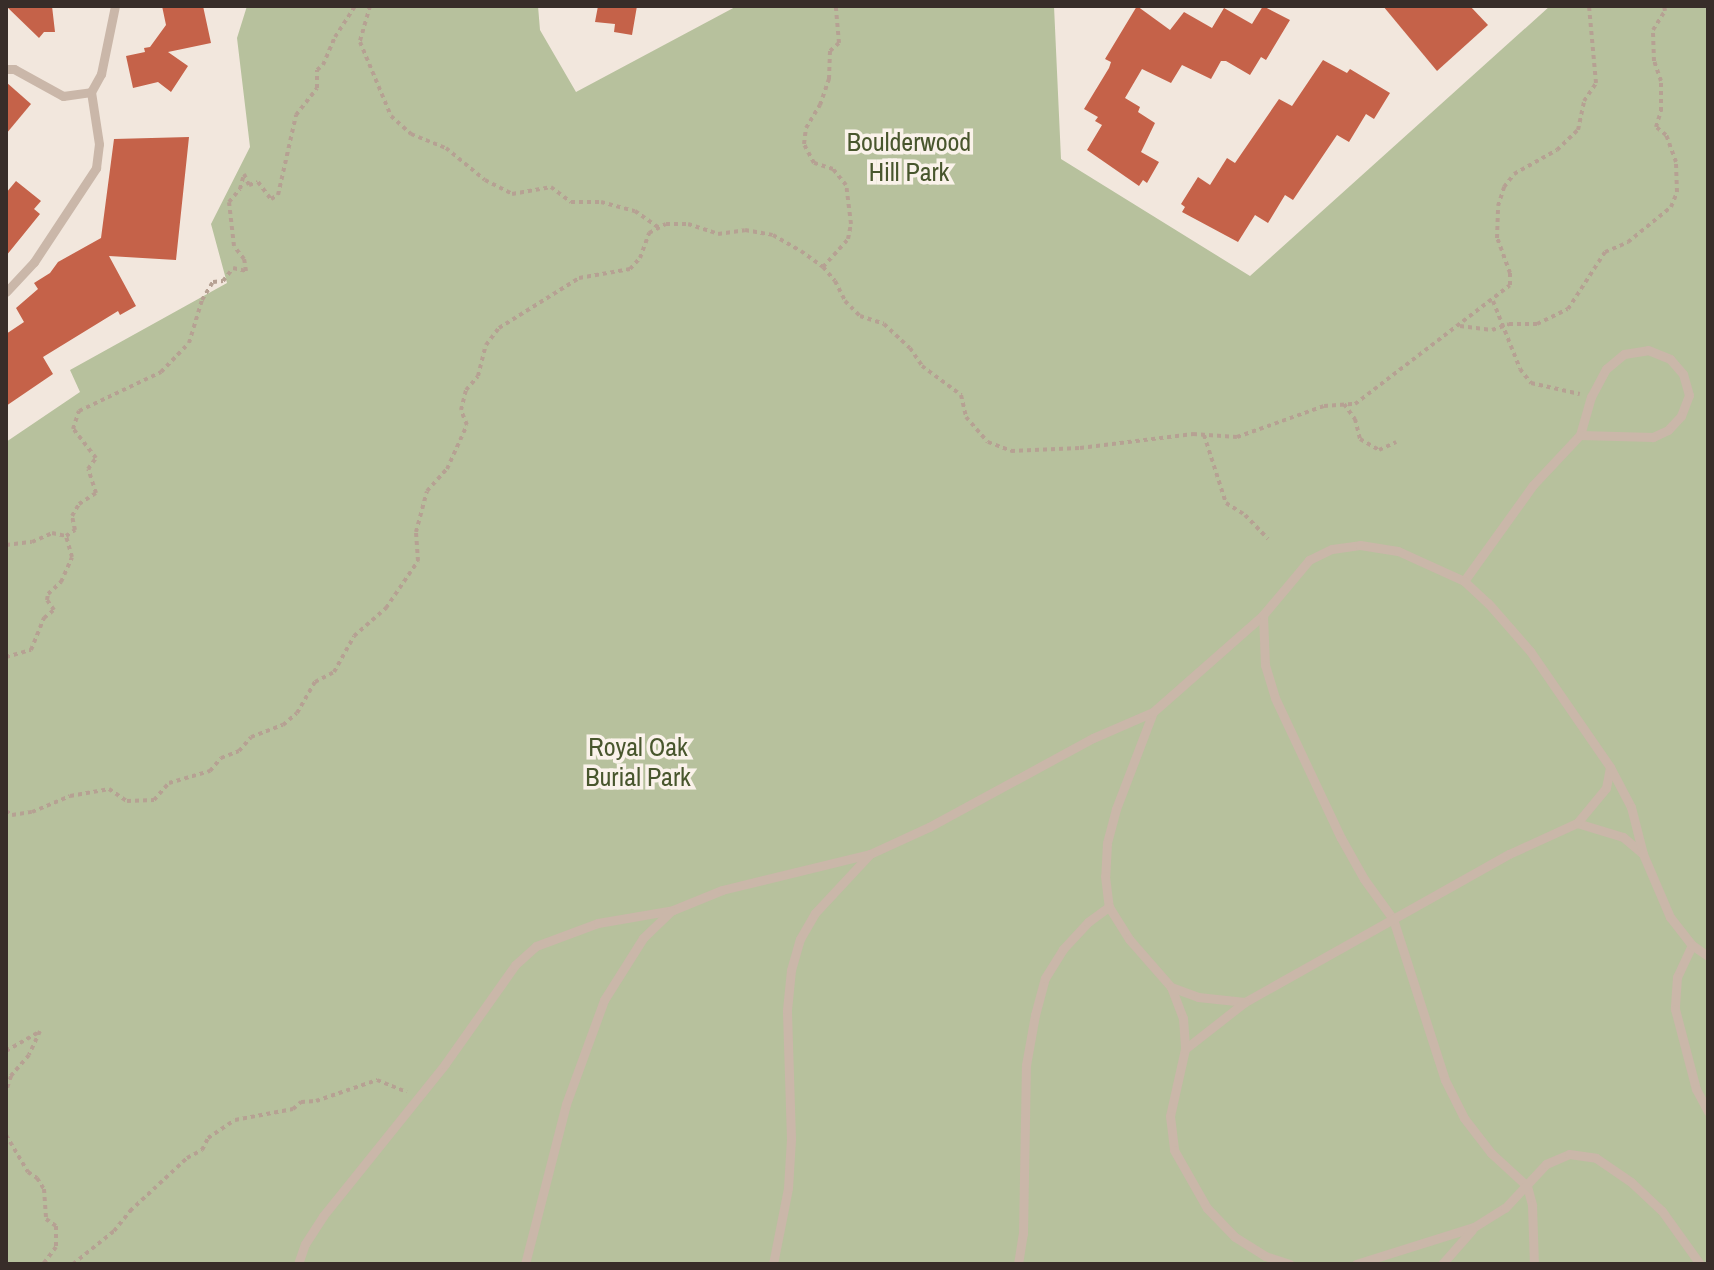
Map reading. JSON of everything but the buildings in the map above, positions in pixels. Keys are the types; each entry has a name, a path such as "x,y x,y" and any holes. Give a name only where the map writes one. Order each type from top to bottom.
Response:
{"lane":[{"path":"6,292 34,262 96,168 99,144 91,92 101,74 115,6"},
{"path":"6,69 14,69 63,96 91,92"},
{"path":"1464,581 1533,485 1580,435 1591,397 1606,369 1624,354 1648,350 1670,359 1683,374 1689,395 1681,416 1668,430 1653,437 1580,435"},
{"path":"298,1264 305,1244 323,1216 418,1099 515,965 536,946 598,923 673,910 722,890 870,854 929,827 1093,738 1153,712 1263,615 1309,560 1332,549 1360,545 1398,551 1464,581 1530,651 1610,767 1631,807 1643,854 1670,917 1692,945 1708,956"},
{"path":"1263,615 1265,665 1275,698 1341,838 1364,879 1393,919 1445,1080 1464,1118 1491,1153 1527,1186 1532,1205 1534,1264"},
{"path":"1153,712 1116,809 1107,843 1105,876 1109,907 1129,939 1171,987 1183,1018 1185,1049 1170,1116 1174,1150 1207,1208 1235,1237 1265,1256 1290,1264"},
{"path":"1185,1049 1245,1002 1509,854 1577,823 1606,788 1610,767"},
{"path":"1577,823 1623,837 1643,854"},
{"path":"773,1264 782,1228 789,1176 787,1010 791,970 800,939 815,913 870,854"},
{"path":"1018,1264 1023,1234 1026,1065 1035,1015 1045,978 1063,949 1088,922 1109,907"},
{"path":"525,1264 566,1104 604,1000 643,938 673,910"},
{"path":"1692,945 1677,977 1675,1009 1696,1089 1708,1112"},
{"path":"1171,987 1198,997 1245,1002"},
{"path":"1356,1264 1474,1227 1505,1208 1546,1164 1569,1154 1596,1158 1662,1211 1700,1264"},
{"path":"1442,1264 1474,1227"}],"path":[{"path":"6,545 32,542 52,533 66,536 75,530 71,521 79,504 96,493 88,469 96,458 73,429 73,421 79,411 161,372 189,343 202,300 213,282 223,281 233,268 246,271 244,259 234,246 229,202 240,189 244,174 249,185 258,182 271,199 278,195 296,115 317,88 317,70 323,65 335,37 355,6"},
{"path":"370,6 360,42 391,116 411,134 446,148 485,180 512,194 551,187 571,202 601,202 635,211 659,228"},
{"path":"823,267 848,239 851,224 846,185 833,169 814,163 804,144 806,128 820,105 829,79 830,51 839,43 836,6"},
{"path":"6,811 12,815 32,812 70,796 109,789 127,801 154,800 169,783 210,771 221,758 239,751 251,737 283,725 297,713 315,682 334,672 354,636 386,608 418,561 416,532 427,491 447,469 467,425 461,410 466,390 478,376 486,345 499,328 579,278 630,269 640,258 649,233 659,228 688,224 718,234 745,230 773,235 823,267 860,316 884,324 910,348 922,366 961,395 966,417 988,442 1011,451 1204,435 1237,437 1276,426 1324,406 1355,404 1510,285 1510,273 1497,238 1498,206 1504,187 1514,174 1557,150 1578,130 1584,101 1596,83 1589,6"},
{"path":"1458,325 1492,330 1503,326 1537,324 1568,309 1605,252 1628,242 1671,207 1677,192 1676,162 1666,135 1656,127 1661,111 1661,81 1653,45 1653,30 1665,11 1664,6"},
{"path":"1493,301 1520,369 1531,383 1568,389 1591,397"},
{"path":"1344,404 1355,419 1360,439 1379,450 1396,442"},
{"path":"1204,435 1226,503 1245,515 1268,539"},
{"path":"6,657 31,650 44,618 54,610 48,594 61,582 72,557 66,536"},
{"path":"6,1051 40,1031 29,1055 11,1076 6,1091"},
{"path":"73,1264 114,1231 130,1211 187,1158 202,1150 208,1138 235,1120 293,1109 301,1102 316,1101 377,1080 397,1086 418,1099"},
{"path":"6,1128 28,1172 37,1178 44,1189 46,1219 56,1226 56,1247 43,1264"}],"green space":[{"name":"Royal Oak Burial Park","path":"247,6 538,6 540,30 576,92 737,6 1054,6 1061,159 1250,276 1550,6 1708,6 1708,1264 6,1264 6,442 80,392 70,370 227,283 211,224 250,147 237,38"}],"park label":[{"name":"Boulderwood Hill Park","path":"909,157"}]}
